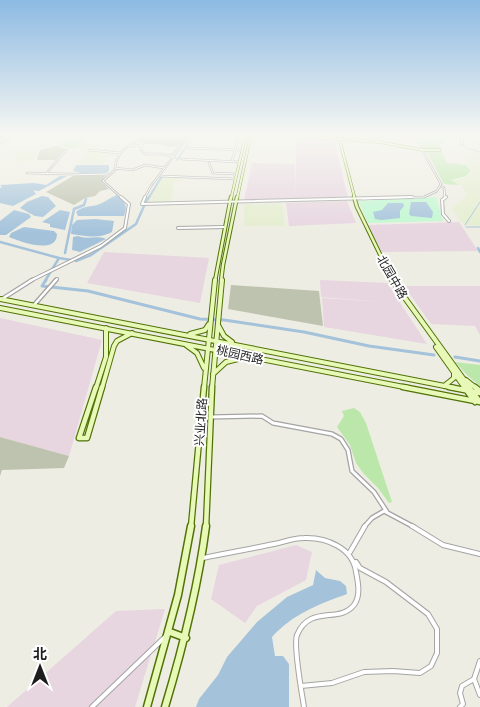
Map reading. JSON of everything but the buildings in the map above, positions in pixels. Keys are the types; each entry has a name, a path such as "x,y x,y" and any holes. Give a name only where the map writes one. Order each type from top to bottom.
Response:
{"main road":[{"name":"兴业北路","path":"147,707 170,632 191,528 198,467 210,315 225,227 239,167"},
{"name":"兴业北路","path":"165,707 186,638 202,559 207,519 213,374 223,265 244,167"},
{"name":"北园中路","path":"346,167 354,200 391,278 477,402"},
{"name":"北园中路","path":"354,200 389,278 454,372 470,391"},
{"name":"桃园西路","path":"0,300 480,392"},
{"name":"桃园西路","path":"0,308 477,402"},
{"path":"187,335 205,330 209,324"},
{"path":"217,324 224,336 236,345"},
{"path":"106,328 106,357 79,438 87,438 114,346 117,341 132,333"},
{"path":"184,343 197,353 205,372"},
{"path":"213,374 221,365 231,359 251,358"},
{"path":"444,386 454,378 454,372"},
{"path":"460,376 480,392"},
{"path":"170,632 186,638"}],"street":[{"path":"46,174 52,167"},
{"path":"0,300 44,274 101,246 125,228 130,206 118,193 107,186 104,181 116,169 132,170 140,167"},
{"path":"158,167 164,168 142,204 417,198 434,193 441,186"},
{"path":"210,167 212,173 237,174"},
{"path":"431,167 441,186 444,188 446,198 442,200 443,214 449,221"},
{"path":"28,172 108,175"},
{"path":"159,176 236,179"},
{"path":"178,228 225,227"},
{"path":"34,306 57,278"},
{"path":"211,416 262,416 273,423 332,434 341,439 348,450 352,471 369,486 387,512"},
{"path":"350,552 364,528 378,514 384,511 404,520 420,532 445,546 480,554"},
{"path":"202,559 309,538 330,544 350,552 360,568 386,582 428,614 437,629 437,653 431,666 420,673 393,671 364,672 332,683 301,686"},
{"path":"304,707 296,638 298,630 304,621 313,616 346,612 355,604 359,598 359,585 354,560"},
{"path":"92,707 170,632"},
{"path":"480,662 474,679 480,695"},
{"path":"460,707 463,704 460,692 462,686 474,679"}],"shaded area":[{"path":"251,167 295,167 296,196 296,167 341,167 348,198 244,200"},
{"path":"470,167 480,167 480,226 461,222 452,208 467,195 461,185 452,181 468,177 472,172"},
{"path":"73,176 105,176 102,182 109,189 100,191 95,196 85,198 74,205 46,192"},
{"path":"163,177 182,178 174,183 171,203 147,202"},
{"path":"347,201 356,223 289,226 286,203"},
{"path":"244,204 282,204 285,226 244,226"},
{"path":"459,222 478,251 381,252 368,225"},
{"path":"104,252 209,258 200,303 87,283"},
{"path":"320,280 387,283 427,344 324,327 322,298 383,302 321,297"},
{"path":"231,285 319,291 323,326 228,309"},
{"path":"404,286 480,286 480,335 475,326 431,324"},
{"path":"0,318 102,340 69,456 0,437"},
{"path":"0,437 69,456 64,468 2,470 0,476"},
{"path":"296,545 312,552 306,580 257,606 245,623 211,599 219,565"},
{"path":"165,609 135,707 7,707 116,611"}],"green space":[{"path":"435,167 468,167 471,171 466,176 451,180 459,185 444,184"},
{"path":"436,197 443,221 368,223 358,201"},
{"path":"455,362 480,365 480,386 468,376"},
{"path":"354,408 360,412 366,423 392,502 389,503 378,488 363,473 356,463 350,445 337,427 344,416 342,411"}],"water":[{"path":"75,167 109,167 109,171 106,173 81,173 73,171"},
{"path":"60,176 67,176 39,191 33,190 36,194 13,206 0,203 0,188 2,187 0,185 34,183 46,185"},
{"path":"117,195 125,204 124,216 78,216 76,212 83,208 100,204"},
{"path":"42,196 48,197 56,206 43,217 35,216 20,208 27,202"},
{"path":"411,202 426,202 433,212 432,218 411,216 409,214"},
{"path":"388,203 403,203 404,206 400,211 400,218 375,219 373,212 382,210"},
{"path":"14,210 29,214 31,217 6,235 0,235 0,221"},
{"path":"60,210 70,212 65,230 50,227 50,224 42,222"},
{"path":"77,220 114,221 112,232 97,236 71,234 72,225"},
{"path":"24,227 54,231 57,234 51,244 45,245 22,242 9,237 11,233"},
{"path":"73,237 106,239 80,252 72,250"},
{"path":"316,570 325,578 340,581 346,586 347,594 298,616 272,637 275,656 283,656 289,664 289,707 196,707 199,699 218,675 227,657 257,622 287,597 313,585"}],"waterway":[{"path":"148,199 162,176"},
{"path":"145,203 149,197"},
{"path":"65,253 74,209 84,205 86,199"},
{"path":"465,225 480,202"},
{"path":"76,261 91,255 136,224 144,206"},
{"path":"466,227 480,227"},
{"path":"0,242 59,258"},
{"path":"478,248 480,252"},
{"path":"45,281 59,258"},
{"path":"59,258 71,260"},
{"path":"46,280 42,286 88,291 200,319 224,320 304,332 369,346 434,355"},
{"path":"455,357 480,361"}]}
